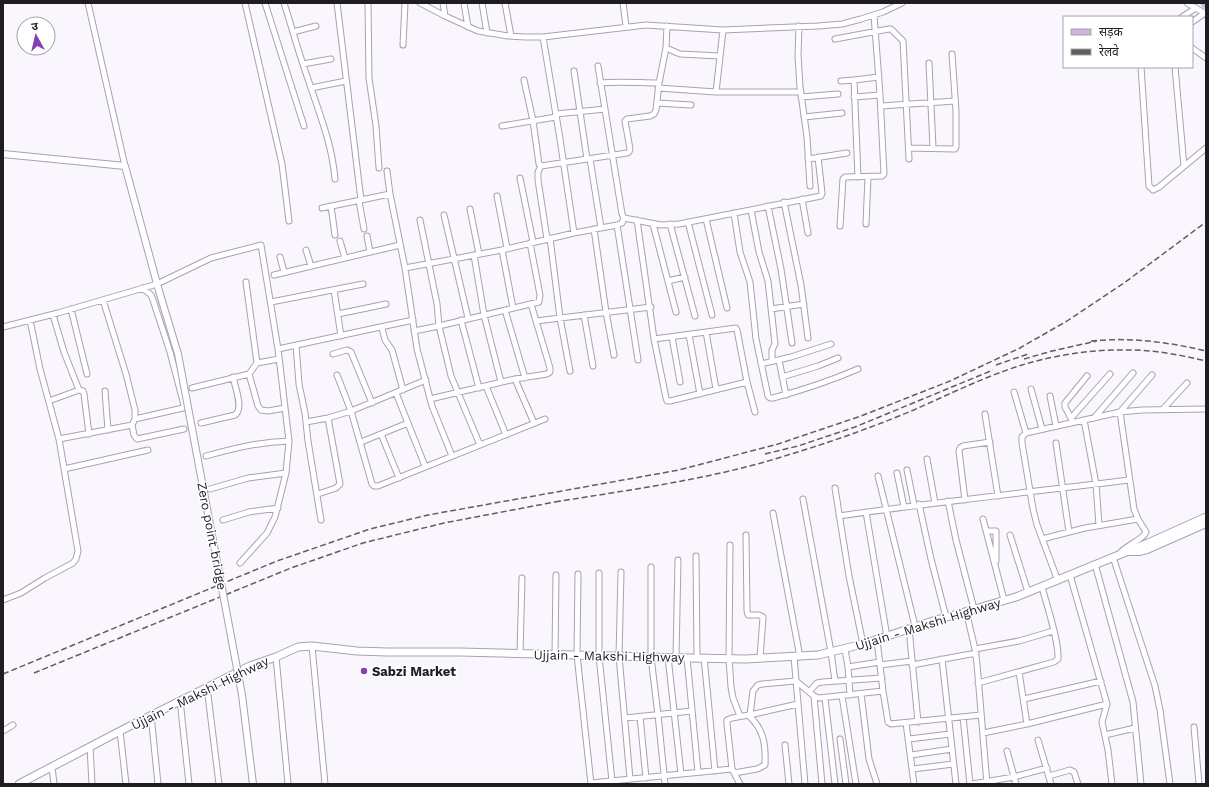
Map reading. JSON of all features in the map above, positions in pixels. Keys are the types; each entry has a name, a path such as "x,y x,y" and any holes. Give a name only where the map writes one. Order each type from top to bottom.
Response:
{"main road":[{"name":"Ujjain - Makshi Highway","path":"22,783 180,700 250,666 276,657 298,647 312,646 365,651 687,658 760,658 818,655 846,649 887,637 912,627 1028,592 1148,544 1206,517"}],"street":[{"path":"3,154 125,166 88,3"},
{"path":"245,3 282,164 289,221"},
{"path":"265,3 304,126"},
{"path":"284,3 292,32 330,144 334,163 335,179"},
{"path":"337,3 364,229"},
{"path":"368,3 368,78 376,126 379,168"},
{"path":"403,45 405,3"},
{"path":"420,3 468,27 487,33 511,36 543,37 626,26 646,25 723,30 842,24 883,12 902,3"},
{"path":"443,3 445,16"},
{"path":"464,3 468,27"},
{"path":"482,3 487,33"},
{"path":"505,3 511,36"},
{"path":"623,3 626,26"},
{"path":"1187,3 1205,14 1193,21"},
{"path":"1184,16 1196,8"},
{"path":"840,226 843,179 845,177 882,176 884,174 881,106 874,15"},
{"path":"292,32 316,26"},
{"path":"541,166 630,152 625,121 627,119 650,116 654,114 664,60 667,26"},
{"path":"799,26 798,53 810,186"},
{"path":"835,39 891,29 903,41 910,159"},
{"path":"716,92 723,30"},
{"path":"543,37 574,233"},
{"path":"1193,49 1206,58"},
{"path":"665,51 720,57"},
{"path":"909,148 956,147 952,54"},
{"path":"303,64 331,59"},
{"path":"929,63 933,148"},
{"path":"405,268 477,255 548,238 622,223 624,218 622,214 598,66"},
{"path":"1140,68 1149,186 1153,190 1159,187 1206,148"},
{"path":"1175,68 1184,166"},
{"path":"574,71 601,228"},
{"path":"841,81 879,77"},
{"path":"524,80 533,121 539,164 541,166"},
{"path":"854,80 858,177"},
{"path":"311,88 346,81"},
{"path":"600,83 622,81 716,92 801,95 838,94"},
{"path":"854,97 880,95"},
{"path":"881,106 955,101"},
{"path":"657,103 691,105"},
{"path":"502,126 605,109"},
{"path":"804,117 842,113"},
{"path":"808,159 847,152"},
{"path":"624,218 653,224 688,222 822,195 818,157"},
{"name":"Zero point bridge","path":"125,166 178,354 242,695 253,784"},
{"path":"541,166 538,172 538,180 570,371"},
{"path":"387,171 390,194 405,268 414,331 430,399 452,456"},
{"path":"866,224 868,177"},
{"path":"414,331 536,303 540,300 532,242 520,178"},
{"path":"322,208 390,194"},
{"path":"497,196 512,308"},
{"path":"802,199 808,233"},
{"path":"784,202 798,268 808,338"},
{"path":"331,206 335,235"},
{"path":"768,206 781,270 792,343"},
{"path":"470,209 484,314 501,382"},
{"path":"751,210 759,252 768,281 775,344 772,350 772,361"},
{"path":"734,213 740,252 750,282 761,364 768,396 770,398 774,398 820,385 858,369"},
{"path":"444,215 468,318"},
{"path":"706,219 727,308"},
{"path":"420,220 437,304 439,326 451,376 480,445"},
{"path":"637,220 654,340 667,400 700,394 746,382"},
{"path":"688,222 712,315"},
{"path":"653,224 676,312"},
{"path":"670,224 695,316"},
{"path":"617,225 638,360"},
{"path":"594,229 614,355"},
{"path":"367,236 370,252"},
{"path":"340,241 346,258"},
{"path":"3,327 158,284 211,258 259,244 262,247 271,302 289,441 286,473 275,517 267,533 240,563"},
{"path":"274,275 400,245"},
{"path":"306,250 311,266"},
{"path":"280,256 284,272"},
{"path":"668,281 685,277"},
{"path":"246,282 257,363"},
{"path":"271,302 364,284"},
{"path":"135,419 183,408 184,405 170,352 152,297 142,288"},
{"path":"334,290 341,336"},
{"path":"103,300 126,374 135,410 135,419 132,425 136,440 184,429"},
{"path":"338,314 386,304"},
{"path":"430,399 515,379 547,374 550,372 531,304"},
{"path":"771,309 804,304"},
{"path":"536,321 650,307"},
{"path":"71,309 87,374"},
{"path":"505,310 525,378"},
{"path":"52,314 71,373 79,390 84,394 89,434"},
{"path":"584,315 592,366"},
{"path":"3,600 21,593 73,564 76,560 78,551 59,439 40,369 30,320"},
{"path":"278,349 382,328 413,320"},
{"path":"461,320 479,388"},
{"path":"382,328 385,340 392,350 403,390"},
{"path":"654,340 734,328 737,330 746,382 755,412"},
{"path":"706,332 716,389"},
{"path":"689,334 700,394"},
{"path":"672,337 680,382"},
{"path":"761,364 791,357 831,344"},
{"path":"296,345 299,384 321,520"},
{"path":"333,354 347,350 351,352 372,403"},
{"path":"782,377 838,358"},
{"path":"192,388 249,374 257,363 279,359"},
{"path":"778,360 786,395"},
{"path":"1094,418 1132,373"},
{"path":"249,374 258,406 261,410 268,411 285,408"},
{"path":"1072,420 1110,374"},
{"path":"337,375 351,411 372,484 374,486 378,486 399,478 545,419"},
{"path":"1152,375 1120,412 1134,509 1138,519 1146,529 1146,534 1127,546 1116,556 1155,686 1160,710 1170,784"},
{"path":"1072,420 1065,403 1087,376"},
{"path":"201,423 236,415 238,413 240,408 233,377"},
{"path":"515,379 534,424"},
{"path":"306,422 328,418 351,411 426,380"},
{"path":"1163,409 1188,383"},
{"path":"486,386 506,435"},
{"path":"1031,389 1042,429"},
{"path":"49,401 79,390"},
{"path":"104,391 108,430"},
{"path":"1014,392 1026,433"},
{"path":"396,393 426,466"},
{"path":"1050,396 1056,426"},
{"path":"1058,580 1034,514 1022,437 1026,433 1056,426 1072,420 1084,420 1120,412 1163,409 1206,409"},
{"path":"985,414 998,496"},
{"path":"318,494 336,488 340,484 328,418"},
{"path":"1084,420 1096,484 1099,525"},
{"path":"361,442 408,423"},
{"path":"59,439 132,425"},
{"path":"381,434 399,478"},
{"path":"206,456 242,446 266,442 289,441"},
{"path":"965,500 959,450 962,446 990,442"},
{"path":"1056,444 1070,532"},
{"path":"64,468 148,450"},
{"path":"927,459 935,503"},
{"path":"907,470 946,617"},
{"path":"210,489 248,478 286,473"},
{"path":"897,473 904,507"},
{"path":"878,476 885,509 900,563 912,627 912,663 918,722"},
{"path":"839,516 948,501 1129,480"},
{"path":"835,488 853,598 863,644"},
{"path":"803,499 835,681"},
{"path":"948,501 956,540 974,609"},
{"path":"223,520 249,512 278,508"},
{"path":"866,512 887,637"},
{"path":"773,513 797,657 796,681 805,784"},
{"path":"983,519 1004,600"},
{"path":"1042,539 1099,525 1138,519"},
{"path":"1127,552 1139,552 1146,550 1206,524"},
{"path":"986,531 996,531 996,568"},
{"path":"746,535 747,611 748,614 762,615 764,619 760,658"},
{"path":"1010,535 1028,592"},
{"path":"730,545 731,687 733,698 740,716"},
{"path":"696,556 700,657 715,771"},
{"path":"676,657 678,560"},
{"path":"1095,564 1133,702 1134,728 1141,784"},
{"path":"651,566 651,657 665,784"},
{"path":"620,572 619,656 630,779"},
{"path":"599,573 599,656 612,781"},
{"path":"578,574 577,655 591,783 698,772 757,769 765,765 763,736 760,728 749,715 753,691 758,685 796,681 814,696 819,698 883,691"},
{"path":"555,655 556,575"},
{"path":"1070,575 1107,704 1102,722 1108,750 1112,784"},
{"path":"520,654 522,578"},
{"path":"978,683 1058,660 1053,630 1042,587"},
{"path":"966,611 975,651 987,783"},
{"path":"848,667 912,663 942,658 1019,641 1053,630"},
{"path":"877,640 888,722 891,724 906,723 981,715"},
{"path":"312,646 325,784"},
{"path":"846,649 850,695"},
{"path":"276,657 288,784"},
{"path":"668,657 681,774"},
{"path":"687,658 698,772"},
{"path":"942,658 956,784"},
{"path":"1019,672 1027,724"},
{"path":"809,692 817,683 882,678"},
{"path":"1024,699 1101,681"},
{"path":"207,687 219,784"},
{"path":"861,694 869,759 877,784"},
{"path":"814,696 822,784"},
{"path":"842,696 856,784"},
{"path":"826,698 835,784"},
{"path":"180,700 189,784"},
{"path":"740,784 733,771 727,720 798,704"},
{"path":"983,733 1027,724 1107,704"},
{"path":"624,718 692,711"},
{"path":"151,715 158,784"},
{"path":"640,717 646,778"},
{"path":"963,717 971,784 987,783 1047,768"},
{"path":"906,723 914,784"},
{"path":"3,731 13,725"},
{"path":"1105,735 1134,728"},
{"path":"1194,728 1200,784"},
{"path":"120,731 126,784"},
{"path":"909,739 950,734"},
{"path":"840,739 846,784"},
{"path":"1038,740 1051,784"},
{"path":"785,745 789,784"},
{"path":"90,747 92,784"},
{"path":"911,755 952,749"},
{"path":"1007,752 1016,784"},
{"path":"913,769 953,764"},
{"path":"52,767 54,784"},
{"path":"1049,776 1070,770 1074,772 1078,784"}],"railway":[{"path":"3,674 277,561 370,529 428,515 679,470 778,444 861,416 950,381 1020,348 1067,321 1124,283 1206,222"},
{"path":"1091,341 1149,341 1206,351"},
{"path":"1024,359 1097,341"},
{"path":"555,502 703,477 762,463 821,445 865,429 909,412 993,375 1048,358 1075,353 1129,350 1168,353 1206,361"},
{"path":"996,365 1028,354"},
{"path":"765,454 798,446 855,427 993,370"},
{"path":"34,673 291,568 363,543 444,523 560,501"}],"place":[{"name":"Sabzi Market","path":"364,671"}]}
